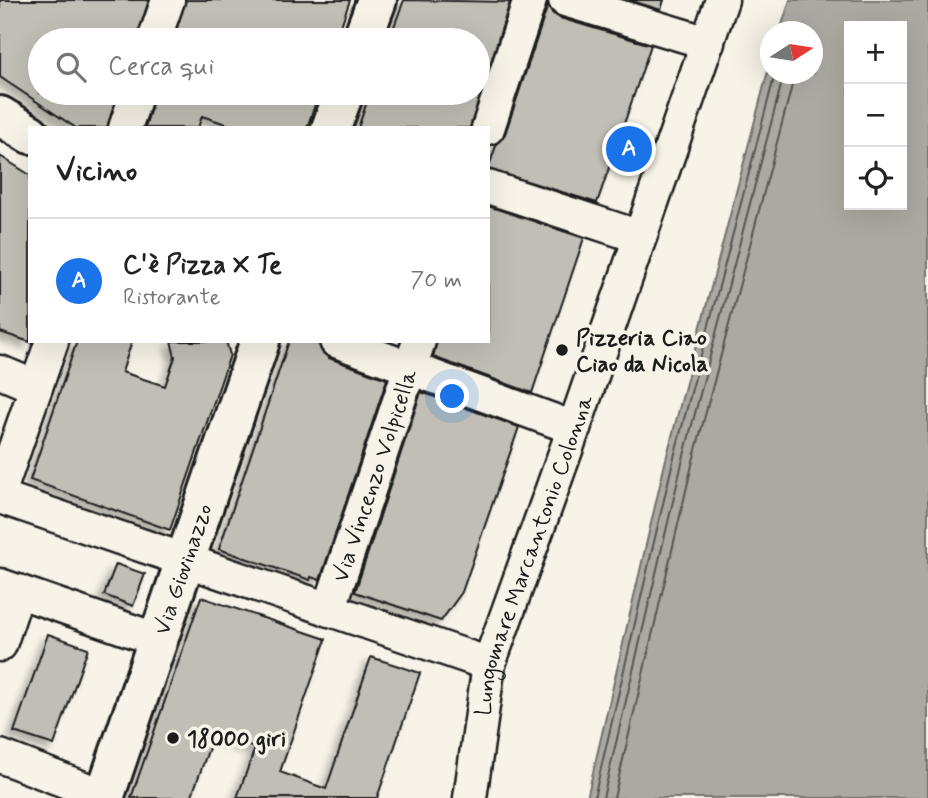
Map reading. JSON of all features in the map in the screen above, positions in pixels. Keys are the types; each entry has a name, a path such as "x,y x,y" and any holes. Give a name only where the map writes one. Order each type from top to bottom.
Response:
{"street":[{"path":"158,28 167,0"},
{"path":"366,28 377,0"},
{"path":"489,126 530,0"},
{"path":"565,0 708,43"},
{"name":"Lungomare Marcantonio Colonna","path":"470,798 489,664 722,0"},
{"path":"126,126 133,105"},
{"path":"332,126 340,105"},
{"path":"0,116 28,133"},
{"path":"490,188 640,237"},
{"path":"0,491 51,343"},
{"name":"Via Giovinazzo","path":"104,797 259,343"},
{"path":"348,343 414,354 574,428"},
{"name":"Via Vincenzo Volpicella","path":"329,610 414,354"},
{"path":"0,372 36,387"},
{"path":"0,497 489,664"},
{"path":"0,645 9,588 158,640"},
{"path":"0,756 104,797"}],"water":[{"path":"790,0 928,0 928,798 587,798 666,459 764,84 823,84 823,21 783,21"}],"building":[{"path":"0,0 149,0 140,28 28,28 28,96 0,77"},
{"path":"186,0 350,0 340,28 177,28"},
{"path":"404,0 510,2 490,65 490,28 394,28"},
{"path":"629,0 664,0 661,10"},
{"path":"548,5 552,13 560,18 651,45 597,203 490,170 497,143 505,134"},
{"path":"42,105 114,105 108,126 73,126"},
{"path":"152,105 315,105 308,126 232,126 202,116 199,126 146,126"},
{"path":"366,105 477,105 471,126 359,126"},
{"path":"0,156 28,174 28,341 0,332"},
{"path":"490,207 584,238 532,393 433,357 436,343 490,343"},
{"path":"76,343 131,343 122,372 165,386 175,357 172,343 227,343 230,355 170,530 30,480"},
{"path":"288,343 319,343 322,352 329,358 387,379 320,580 311,577 310,580 219,549"},
{"path":"421,392 519,427 462,592 441,621 355,592"},
{"path":"116,564 145,574 133,606 104,595"},
{"path":"201,597 326,639 280,772 326,789 371,657 420,673 377,798 237,798 255,748 214,734 191,798 131,798"},
{"path":"48,634 88,648 54,745 14,732"}],"place":[{"name":"C'è Pizza X Te","path":"629,149"},
{"name":"Pizzeria Ciao Ciao da Nicola","path":"562,350"},
{"name":"18000 giri","path":"173,738"}]}
